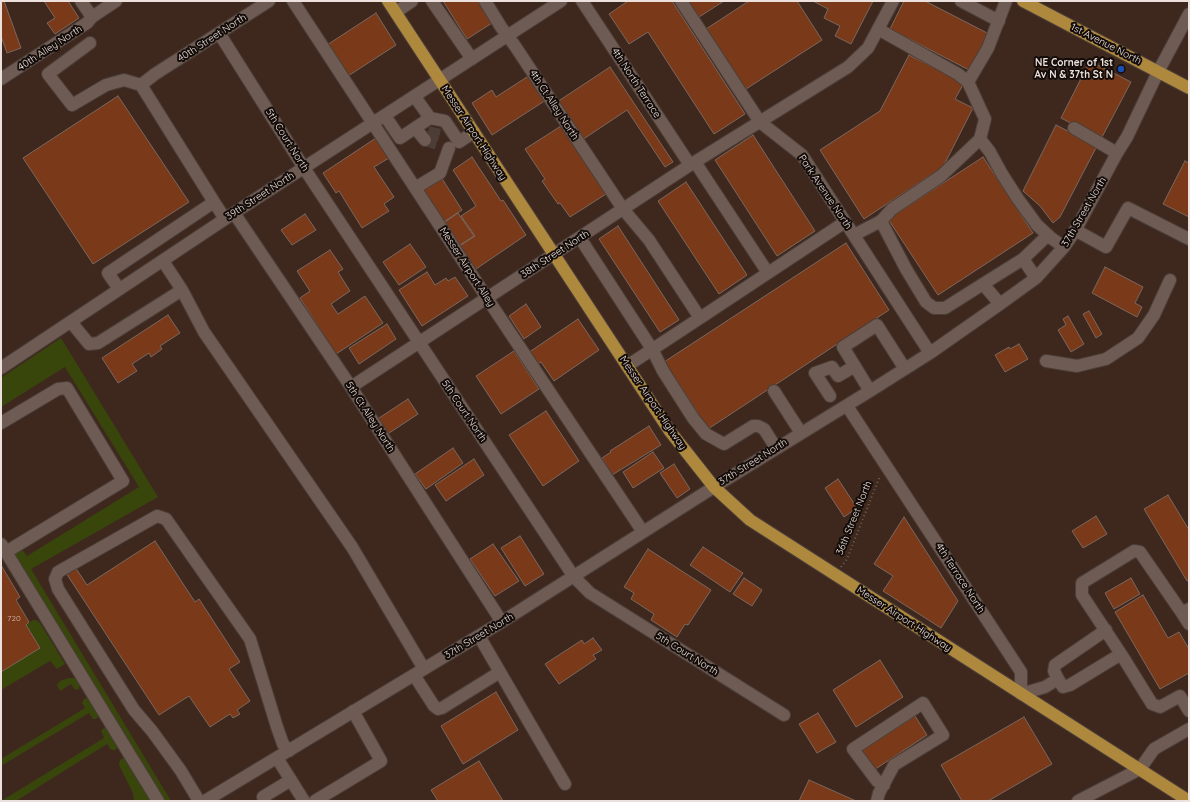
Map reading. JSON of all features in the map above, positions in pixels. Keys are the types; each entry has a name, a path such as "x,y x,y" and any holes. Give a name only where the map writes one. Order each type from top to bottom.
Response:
{"main road":[{"name":"Messer Airport Highway","path":"388,1 669,430 714,487 750,520 1189,801"},
{"name":"1st Avenue North","path":"1023,1 1189,88"}],"street":[{"path":"82,1 92,17"},
{"name":"40th Alley North","path":"1,79 87,23 92,17 116,1"},
{"name":"40th Street North","path":"141,85 155,74 269,1"},
{"name":"Messer Airport Alley","path":"293,1 487,298 643,532"},
{"path":"396,12 412,1"},
{"path":"432,1 472,60"},
{"name":"4th Ct Alley North","path":"485,1 623,209 649,240 700,318"},
{"name":"39th Street North","path":"1,368 229,216 440,81 561,1"},
{"name":"4th North Terrace","path":"582,1 768,273"},
{"name":"Park Avenue North","path":"681,1 760,122 802,155 930,353"},
{"name":"38th Street North","path":"351,387 693,163 848,67 868,48 893,1"},
{"path":"961,1 999,20"},
{"path":"968,82 988,48 1006,1"},
{"name":"37th Street North","path":"205,801 479,636 776,448 847,406 930,353 1036,278 1064,247 1075,230 1117,152 1127,137 1158,72 1189,14"},
{"path":"854,235 881,221 892,209 941,176 980,140 985,119 968,82 958,74 878,29"},
{"name":"5th Court North","path":"219,33 304,168 574,577 590,593 784,715"},
{"path":"90,43 48,74 72,104 106,85 124,80 141,85"},
{"name":"5th Ct Alley North","path":"141,85 214,202 229,216 351,387 498,616 500,623"},
{"path":"415,97 430,118 445,121 448,143 440,173 415,188"},
{"path":"385,116 400,138 430,118"},
{"path":"415,128 426,136"},
{"path":"1074,128 1117,152"},
{"path":"448,143 474,132"},
{"path":"980,140 990,152 1018,199 1037,224 1048,235 1064,247"},
{"path":"119,289 108,273 214,202"},
{"path":"1075,230 1106,247 1128,208 1189,238"},
{"path":"881,221 906,269 926,302 934,308 945,308 983,284 1022,259 1048,235"},
{"path":"627,366 846,222"},
{"path":"580,238 652,349 663,371 693,418 706,434 724,444 753,426 758,426 764,429 776,448"},
{"path":"148,246 162,262 182,290 204,332 352,547 419,672 434,706 438,709 442,708 500,672"},
{"path":"1022,259 1036,278"},
{"path":"1046,361 1077,366 1106,359 1138,338 1154,315 1170,280"},
{"path":"983,284 1000,304"},
{"path":"71,322 89,344 98,343 182,290"},
{"path":"870,391 843,347 877,325 905,369"},
{"path":"830,396 815,373 832,367 838,376 855,366"},
{"path":"1,423 58,389 67,388 123,481 3,548 158,801"},
{"path":"774,390 801,433"},
{"name":"4th Terrace North","path":"847,406 1021,672 1021,694"},
{"path":"199,801 181,771 152,731 134,710 58,589 55,579 58,572 158,516 166,519 250,639 277,728 283,744 289,751"},
{"path":"1189,624 1186,611 1140,552 1134,551 1082,583 1082,595 1106,630 1152,704 1160,707 1185,693 1189,711"},
{"path":"1106,630 1055,665 1054,671 1058,679 1063,687 1070,685 1121,654"},
{"path":"479,636 565,784"},
{"path":"1021,694 1045,687 1058,679"},
{"path":"877,801 894,766 943,735 923,703 853,749 877,781 884,785"},
{"path":"314,801 381,761 353,711"},
{"path":"1078,801 1140,769 1154,749 1189,729"},
{"path":"277,758 304,801"},
{"path":"265,801 263,796 291,780"}],"path":[{"name":"36th Street North","path":"836,575 847,559 880,476 886,466"}],"shaded area":[{"path":"1,1 1189,1 1189,801 1,801"}],"green space":[{"path":"61,338 158,497 31,569 171,801 164,801 11,553 21,548 27,556 139,487 65,367 1,407 1,378"},
{"path":"33,620 40,623 65,664 57,669 50,661 1,690 1,672 40,648 26,625"},
{"path":"69,678 74,678 77,680 80,685 79,689 75,690 71,684 60,691 57,685 58,683"},
{"path":"87,698 99,714 96,719 93,719 89,713 1,766 1,759 85,708 82,703 84,699"},
{"path":"105,727 117,744 117,748 115,750 111,750 107,744 16,801 1,801 104,738 101,731"},
{"path":"123,758 126,759 151,801 134,801 133,793 119,765 120,760"}],"building":[{"path":"4,1 21,48 7,53 1,36 1,2"},
{"path":"44,1 68,1 79,18 55,34 47,23 55,18"},
{"path":"443,1 478,1 492,23 467,39"},
{"path":"628,1 672,1 745,114 714,134 648,32 629,44 609,14"},
{"path":"688,1 724,1 699,17"},
{"path":"749,1 797,1 822,40 746,89 706,29"},
{"path":"813,1 873,1 851,44 835,36 840,26 824,18 828,9"},
{"path":"904,1 925,1 989,34 971,71 890,29"},
{"path":"376,13 396,45 348,76 327,45"},
{"path":"909,55 964,83 955,99 973,108 943,167 864,219 820,150 880,111"},
{"path":"1090,61 1131,82 1101,139 1061,118"},
{"path":"610,67 673,162 665,167 627,110 582,140 557,102"},
{"path":"530,75 546,100 492,135 472,103 492,90 496,97"},
{"path":"118,96 189,202 93,264 23,158"},
{"path":"1056,125 1097,146 1060,217 1053,223 1040,206 1023,191"},
{"path":"561,126 606,194 570,217 560,203 558,204 542,181 545,179 525,149"},
{"path":"753,135 815,231 777,256 715,160"},
{"path":"376,138 389,158 374,167 394,197 384,204 389,211 362,228 339,191 336,193 323,173"},
{"path":"472,157 501,201 503,200 526,235 473,271 458,247 475,236 461,216 476,206 453,170"},
{"path":"983,157 1033,233 938,295 888,219"},
{"path":"1185,161 1189,163 1189,217 1163,204"},
{"path":"441,177 462,210 442,223 421,190"},
{"path":"686,182 747,275 719,294 658,201"},
{"path":"458,213 474,236 460,245 445,222"},
{"path":"305,214 316,230 292,245 281,230"},
{"path":"618,226 679,320 660,332 599,239"},
{"path":"846,243 889,310 708,429 664,362"},
{"path":"410,244 426,267 399,285 383,262"},
{"path":"330,250 343,269 338,272 350,291 331,304 338,314 365,296 383,323 336,354 300,298 310,291 297,271"},
{"path":"1105,267 1143,287 1135,303 1142,307 1137,317 1092,293"},
{"path":"427,272 435,285 446,278 448,281 455,277 468,296 422,326 399,290"},
{"path":"526,304 541,327 524,339 509,316"},
{"path":"1089,311 1102,334 1096,338 1083,314"},
{"path":"168,315 180,333 160,346 162,349 151,357 149,353 132,364 137,371 118,383 102,358"},
{"path":"1068,316 1084,344 1071,352 1058,330 1066,325 1063,319"},
{"path":"578,319 599,350 554,381 541,362 536,365 528,353"},
{"path":"387,324 396,339 359,364 349,348"},
{"path":"1019,344 1028,359 1005,372 995,355 1009,347 1010,349"},
{"path":"514,351 539,389 501,414 476,376"},
{"path":"408,399 418,414 386,435 376,420"},
{"path":"546,411 579,461 543,486 509,435"},
{"path":"649,426 661,445 612,475 602,458 611,452 610,451"},
{"path":"453,448 463,463 426,489 415,474"},
{"path":"653,452 664,468 633,488 623,472"},
{"path":"474,459 484,475 446,501 435,485"},
{"path":"674,464 690,489 677,498 660,473"},
{"path":"838,479 857,508 844,517 825,488"},
{"path":"1168,495 1189,530 1189,580 1187,581 1144,509"},
{"path":"1096,516 1107,534 1083,548 1072,531"},
{"path":"904,517 958,601 941,628 883,591 893,576 874,564"},
{"path":"520,536 544,574 525,586 501,548"},
{"path":"155,541 195,602 199,599 240,662 229,669 250,701 237,710 240,714 233,718 230,714 210,727 189,696 159,715 66,573 75,567 87,585"},
{"path":"493,544 519,581 495,596 470,559"},
{"path":"703,547 743,573 730,592 690,565"},
{"path":"648,549 711,590 688,625 685,624 677,637 651,620 654,614 631,599 634,593 624,587"},
{"path":"1,565 20,597 16,600 29,622 26,625 40,648 1,672"},
{"path":"744,578 762,590 752,606 733,594"},
{"path":"1131,578 1140,594 1114,609 1105,593"},
{"path":"1143,595 1168,638 1179,632 1189,649 1189,673 1160,689 1115,612"},
{"path":"593,638 602,650 593,655 596,659 559,684 545,664 582,640 584,644"},
{"path":"880,660 903,697 856,727 833,690"},
{"path":"496,692 518,730 463,764 441,726"},
{"path":"818,713 836,742 817,753 799,724"},
{"path":"915,716 927,735 874,770 861,751"},
{"path":"1024,717 1052,764 988,801 962,801 941,765"},
{"path":"479,761 503,801 438,801 431,790"},
{"path":"809,780 856,801 799,801"}],"tunnel":[{"path":"428,132 444,136"},
{"path":"425,140 442,145"}],"place":[{"name":"NE Corner of 1st Av N & 37th St N","path":"1121,69"}]}
